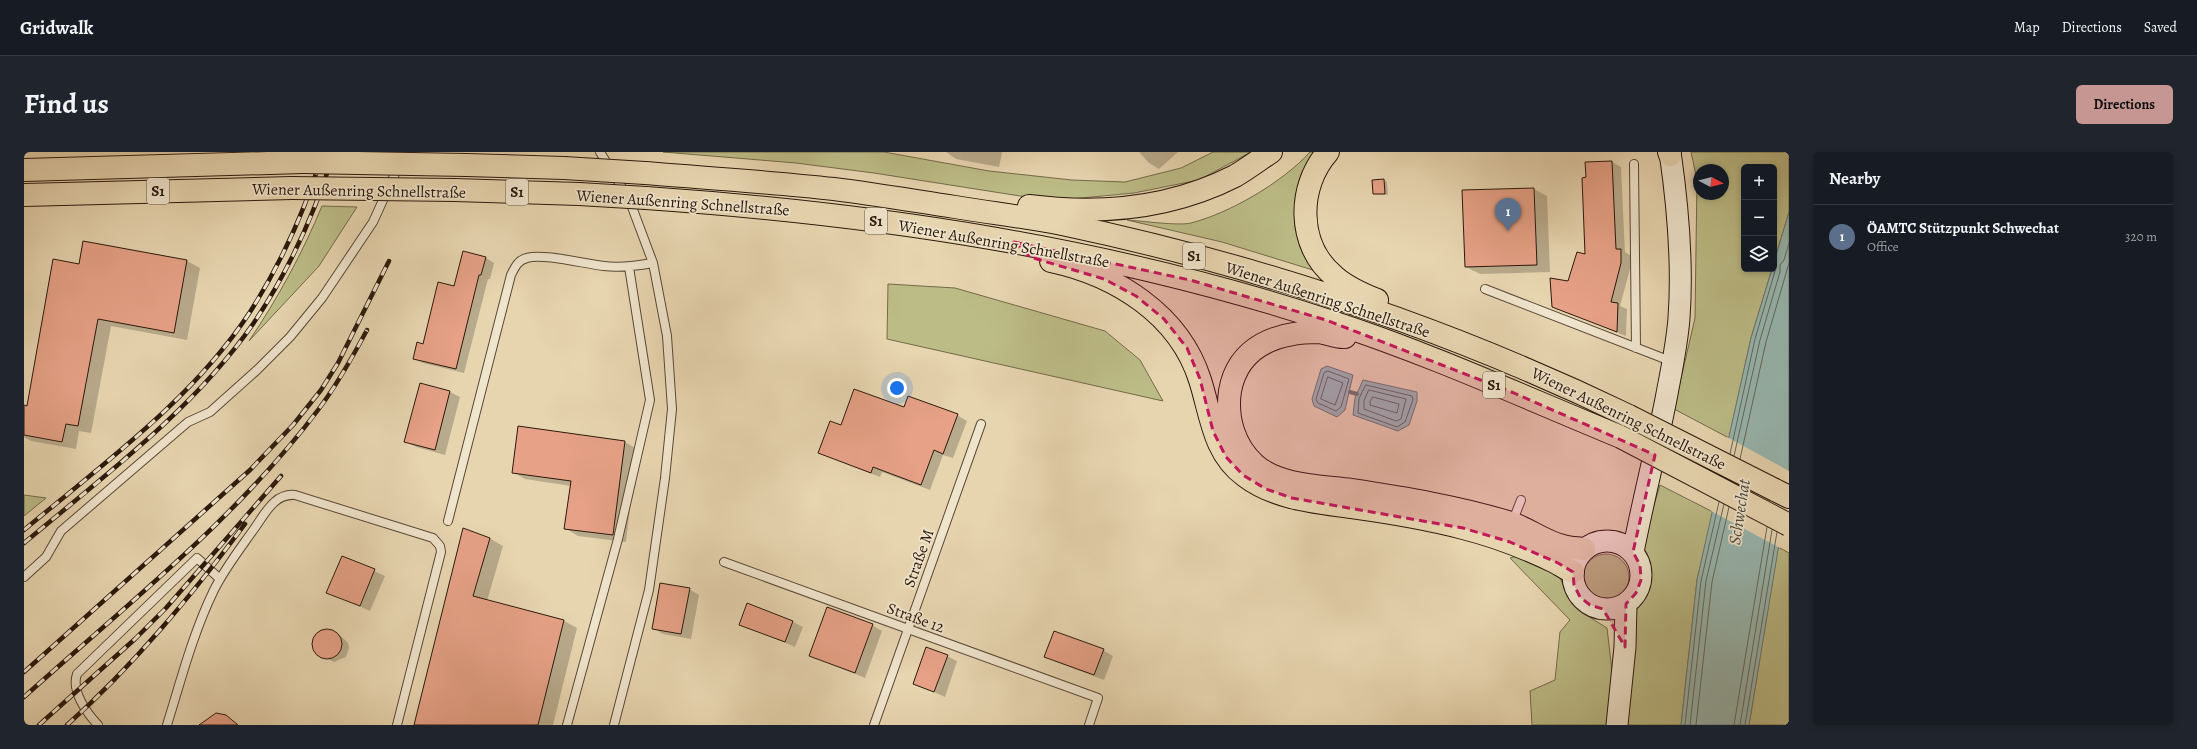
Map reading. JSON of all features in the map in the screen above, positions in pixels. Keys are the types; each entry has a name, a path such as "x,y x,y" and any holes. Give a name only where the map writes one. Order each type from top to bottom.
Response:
{"highway":[{"path":"967,209 1002,203 1089,210 1143,207 1188,196 1236,176 1271,152"},
{"path":"1328,152 1311,180 1305,206 1308,233 1317,257 1334,276 1360,293 1388,304 1414,325"},
{"name":"Wiener Außenring Schnellstraße","path":"24,170 303,162 564,168 724,179 833,189 1060,224 1196,257 1334,297 1414,325 1520,366 1629,416 1784,493"},
{"name":"Wiener Außenring Schnellstraße","path":"24,195 292,188 455,190 579,194 736,205 830,214 1071,252 1190,280 1367,334 1621,437 1789,525"},
{"path":"1014,242 1030,257 1061,263 1104,279 1136,296 1164,319 1187,348 1200,380 1213,431 1226,457 1243,475 1266,490 1292,498 1401,514 1463,528 1510,542 1572,572"},
{"path":"1367,334 1341,338 1321,332 1293,333 1266,341 1246,357 1232,380 1228,406 1231,429 1242,451 1256,466 1272,474 1292,481 1404,498 1512,524 1563,546 1584,549"}],"main road":[{"path":"1633,552 1648,487 1673,362 1681,290 1678,218 1670,153"},
{"path":"1612,541 1641,514"},
{"path":"1612,541 1624,545 1633,552 1640,565 1641,580 1636,593 1626,604 1615,609 1603,609 1590,605 1580,596 1574,585 1572,572 1576,559 1584,549 1598,542 1612,541"},
{"path":"1617,725 1625,647 1626,604"},
{"path":"1603,609 1625,647"}],"lane":[{"path":"24,577 46,558 61,531 188,422 210,412 290,337 322,298 373,222 405,152"},
{"path":"600,152 628,199 653,264 667,336 671,373 670,438 649,590 614,725"},
{"path":"1634,164 1636,348"},
{"path":"448,522 511,275 515,266 520,260 532,256 605,267 629,267 653,264"},
{"path":"567,725 618,539 650,400 629,267"},
{"path":"1485,289 1673,362"},
{"name":"Straße M","path":"874,725 981,424"},
{"path":"166,725 204,614 220,580 273,502 287,494 295,495 433,538 437,541 441,552 398,725"},
{"path":"1512,524 1521,500"},
{"path":"98,725 89,716 75,688 77,674 197,558 220,580"},
{"name":"Straße 12","path":"724,562 1098,698 1089,725"}],"highlighted area":[{"path":"1014,242 1190,280 1326,320 1514,393 1655,455 1633,552 1640,565 1641,580 1636,593 1626,604 1625,647 1603,609 1590,605 1580,597 1574,585 1573,572 1558,563 1510,542 1463,528 1292,498 1266,489 1243,475 1226,457 1213,431 1200,379 1187,348 1164,319 1136,296 1104,279 1030,257"}],"green space":[{"path":"663,152 884,152 989,171 1072,180 1125,182 1181,168 1213,152 1251,152 1199,180 1134,193 1071,199 1020,196 874,173 796,163"},
{"path":"1310,152 1318,152 1308,166 1316,271 1222,242 1127,220 1185,224 1206,218 1239,204 1271,185 1299,163"},
{"path":"1691,152 1789,152 1789,212 1777,252 1777,164 1741,164 1741,272 1771,272 1751,338 1729,438 1674,409 1695,318 1697,200 1729,200 1729,164 1694,164"},
{"path":"322,206 357,207 319,266 249,341 270,309 289,275"},
{"path":"888,284 955,288 1105,331 1140,360 1163,401 887,339"},
{"path":"1660,485 1713,512 1697,580 1681,725 1625,725 1631,610 1647,590 1649,572 1643,543"},
{"path":"24,495 46,498 24,516"},
{"path":"1778,547 1789,553 1789,725 1749,725"},
{"path":"1525,554 1558,573 1568,597 1583,613 1607,628 1612,671 1607,725 1532,725 1530,691 1555,680 1560,632 1570,620 1510,558"},
{"path":"1606,554 1619,558 1625,564 1629,577 1625,590 1619,596 1606,600 1593,596 1587,590 1583,577 1587,564 1593,558"}],"water":[{"name":"Schwechat","path":"1789,212 1789,484 1749,725 1681,725 1697,580 1751,338 1771,272 1777,272 1777,252"},
{"path":"1327,366 1353,375 1345,410 1337,417 1314,406 1312,399 1321,369"},
{"path":"1363,380 1417,392 1417,401 1409,425 1398,431 1353,415 1355,398"}],"pier":[{"path":"1727,437 1789,471 1789,496 1780,548 1711,511"}],"building":[{"path":"1612,161 1616,249 1621,249 1621,263 1611,302 1618,303 1617,332 1552,307 1550,278 1568,281 1577,252 1585,254 1582,178 1586,177 1585,162"},
{"path":"1384,179 1385,194 1373,194 1372,180"},
{"path":"1534,188 1537,265 1465,267 1462,190"},
{"path":"83,241 187,260 174,333 98,319 78,426 66,424 62,442 24,435 24,405 27,406 53,259 79,264"},
{"path":"463,251 486,257 481,275 479,275 456,369 413,359 417,342 423,344 438,282 454,286"},
{"path":"420,383 450,391 435,450 404,442"},
{"path":"854,389 904,407 908,396 958,414 943,454 934,450 921,485 873,467 871,473 818,453 830,421 841,425"},
{"path":"518,426 625,441 613,535 564,529 571,481 512,473"},
{"path":"463,528 490,538 473,596 564,620 538,725 414,725"},
{"path":"342,556 375,569 360,606 326,593"},
{"path":"660,583 690,588 681,634 652,629"},
{"path":"747,603 793,621 785,642 739,625"},
{"path":"827,607 873,624 855,673 809,656"},
{"path":"327,629 338,633 342,644 338,655 327,659 316,655 312,644 316,633"},
{"path":"1054,631 1104,649 1094,675 1044,657"},
{"path":"926,647 948,655 934,692 913,684"},
{"path":"216,713 226,715 238,725 199,725"}],"waterway":[{"path":"1350,392 1357,394"}],"railway":[{"path":"24,530 145,429 202,373 227,344 250,312 273,274 301,214 323,152"},
{"path":"24,543 146,441 203,385 229,355 253,324 266,304 300,241 327,175 334,152"},
{"path":"24,672 250,470 293,425 321,390 338,363 389,261"},
{"path":"24,697 140,595 216,525 252,488 286,450 325,401 367,330"},
{"path":"39,725 135,639 166,608 281,476"},
{"path":"67,725 139,654 183,603 245,524"}],"place":[{"name":"ÖAMTC Stützpunkt Schwechat","path":"1508,231"}]}
